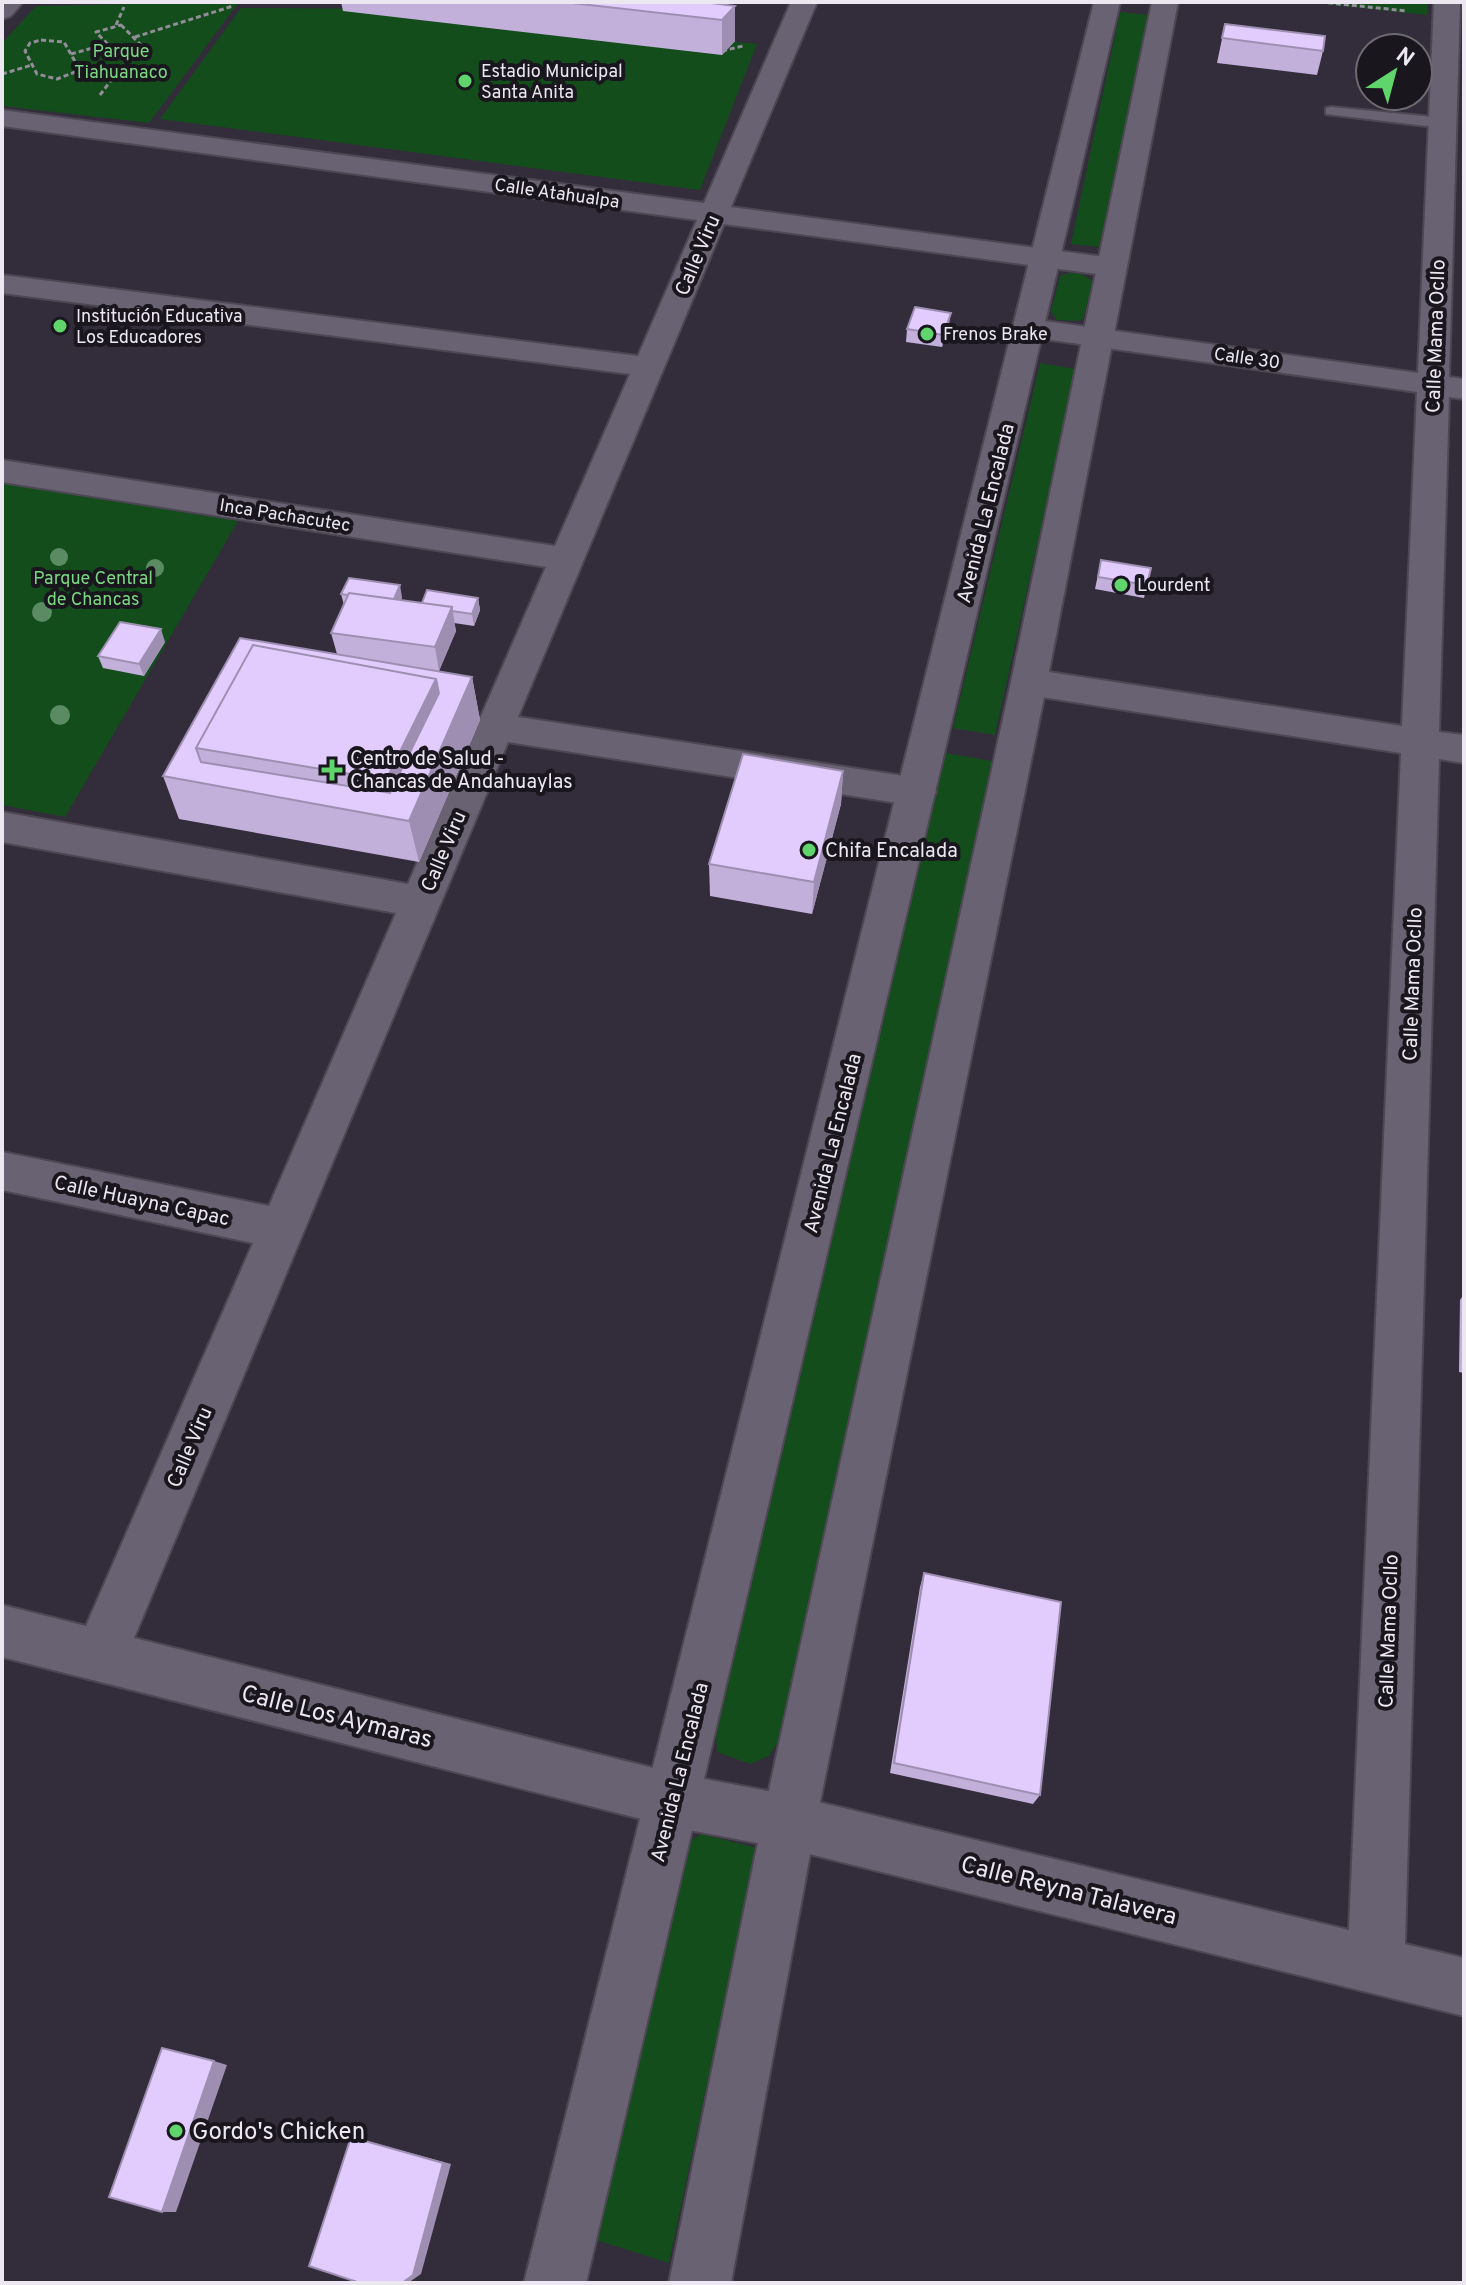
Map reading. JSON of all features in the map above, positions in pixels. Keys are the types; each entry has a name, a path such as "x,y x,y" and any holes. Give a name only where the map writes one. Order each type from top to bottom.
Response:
{"street":[{"path":"2,11 10,2"},
{"name":"Calle Viru","path":"100,1656 804,2"},
{"name":"Avenida La Encalada","path":"555,2283 1107,2"},
{"path":"700,2283 789,1822 1029,682 1165,2"},
{"name":"Calle Mama Ocllo","path":"1376,1966 1421,742 1449,387 1443,123 1447,2"},
{"name":"Calle Atahualpa","path":"2,118 1112,267"},
{"path":"2,284 648,367"},
{"name":"Calle 30","path":"1030,328 1449,387"},
{"name":"Inca Pachacutec","path":"2,471 567,559"},
{"path":"1029,682 1464,749"},
{"path":"496,727 917,792"},
{"path":"2,827 421,902"},
{"name":"Calle Huayna Capac","path":"2,1171 282,1229"},
{"name":"Calle Los Aymaras","path":"2,1631 673,1800"},
{"name":"Calle Reyna Talavera","path":"673,1800 789,1822 1464,1987"}],"lane":[{"path":"1331,111 1443,123"}],"path":[{"path":"1320,2 1407,11"},
{"path":"134,37 233,6"},
{"path":"115,26 124,7"},
{"path":"121,25 134,37 146,50 120,57 96,32 121,25"},
{"path":"59,40 71,54 77,68 64,77 45,78 37,74 32,65 25,49 35,41 59,40"},
{"path":"714,51 742,48 746,42"},
{"path":"71,54 107,44"},
{"path":"98,96 131,54"},
{"path":"2,74 32,65"}],"green space":[{"name":"Parque Tiahuanaco","path":"239,2 149,123 2,106 2,43 36,6"},
{"path":"1307,2 1428,2 1427,15"},
{"name":"Estadio Municipal Santa Anita","path":"241,8 434,9 757,44 700,190 160,119"},
{"path":"1120,12 1148,15 1099,247 1071,244"},
{"path":"1081,274 1093,281 1083,319 1077,321 1057,320 1051,311 1060,276"},
{"path":"1040,363 1076,369 995,735 953,728"},
{"name":"Parque Central de Chancas","path":"2,483 238,521 65,817 2,805"},
{"path":"945,753 992,761 780,1739 769,1756 750,1764 717,1752 716,1732"},
{"path":"701,1834 757,1848 669,2263 596,2240 689,1842"}],"building":[{"path":"563,2 703,2 735,6 722,20"},
{"path":"1225,24 1325,36 1323,51 1222,38"},
{"path":"915,307 951,313 943,335 907,329"},
{"path":"1101,560 1151,568 1147,585 1098,577"},
{"path":"349,578 400,585 394,599 341,594"},
{"path":"427,590 478,598 472,614 452,611 452,607 422,603"},
{"path":"349,593 452,607 435,647 331,633"},
{"path":"120,622 161,629 139,664 98,656"},
{"path":"240,638 472,677 409,821 163,776","holes":["253,645 436,679 439,693 390,793 201,762 196,748"]},
{"path":"253,645 436,679 386,780 196,748"},
{"path":"743,754 843,771 814,882 709,864"},
{"path":"924,1573 1061,1602 1040,1795 894,1763"},
{"name":"Gordo's Chicken","path":"162,2048 214,2061 162,2212 109,2197"},
{"path":"351,2137 443,2163 413,2275 402,2283 360,2283 309,2266"}],"place":[{"name":"Estadio Municipal Santa Anita","path":"465,81"},
{"name":"Institución Educativa Los Educadores","path":"60,326"},
{"name":"Frenos Brake","path":"927,334"},
{"name":"Lourdent","path":"1121,585"},
{"name":"Centro de Salud - Chancas de Andahuaylas","path":"332,770"},
{"name":"Chifa Encalada","path":"809,850"},
{"name":"Gordo's Chicken","path":"176,2131"}]}
